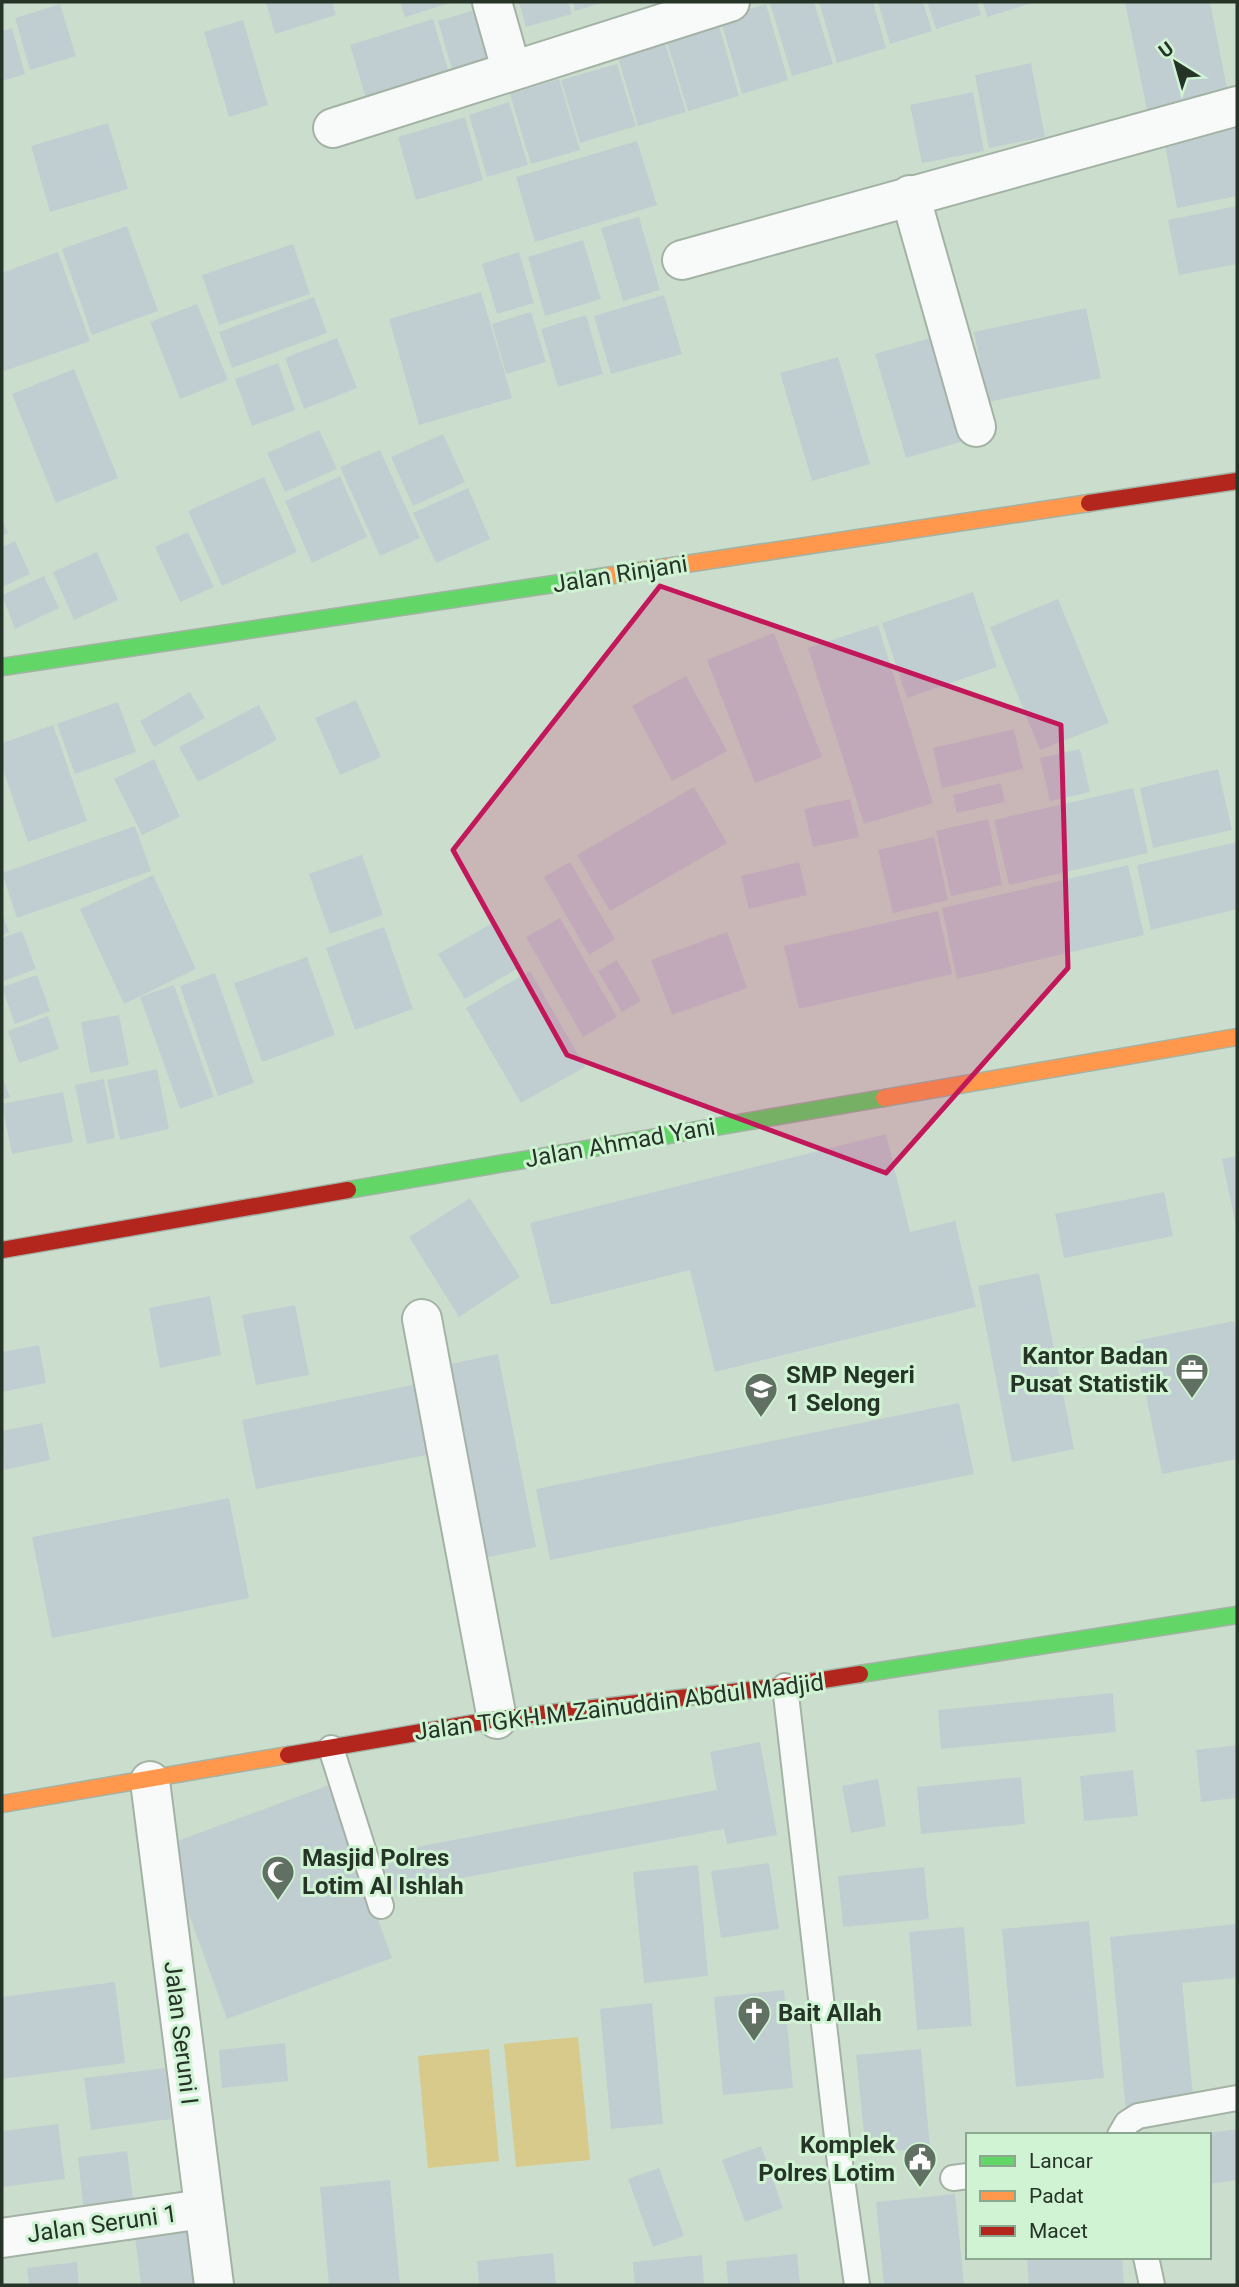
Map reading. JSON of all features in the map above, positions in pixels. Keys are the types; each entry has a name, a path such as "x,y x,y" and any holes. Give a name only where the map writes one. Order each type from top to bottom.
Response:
{"street":[{"path":"492,2 511,69"},
{"path":"333,128 511,69 730,2"},
{"path":"682,260 1237,106"},
{"path":"910,195 976,427"},
{"name":"Jalan Rinjani","path":"2,667 1237,481"},
{"name":"Jalan Ahmad Yani","path":"2,1250 1237,1037"},
{"path":"422,1319 497,1719"},
{"name":"Jalan TGKH.M.Zainuddin Abdul Madjid","path":"2,1804 150,1781 497,1719 785,1686 1237,1615"},
{"name":"Jalan Seruni I","path":"150,1781 214,2285"},
{"name":"Jalan Seruni 1","path":"2,2238 203,2210"}],"lane":[{"path":"785,1686 841,2172 857,2285"},
{"path":"331,1748 381,1906"},
{"path":"1120,2133 1127,2123 1139,2116 1237,2098"},
{"path":"1146,2259 1152,2285"}],"highlighted area":[{"path":"660,586 1061,725 1068,968 886,1173 567,1055 453,850"}],"shaded area":[{"path":"578,2037 590,2160 516,2167 504,2044"},
{"path":"489,2049 499,2161 428,2168 418,2056"}],"building":[{"path":"266,2 332,2 336,15 275,34"},
{"path":"400,2 453,2 405,17"},
{"path":"519,2 568,2 572,14 526,27"},
{"path":"573,2 604,2 575,11"},
{"path":"814,2 833,64 792,76 770,3"},
{"path":"819,2 873,2 886,48 837,63"},
{"path":"878,2 923,2 932,31 890,44"},
{"path":"927,2 977,2 981,15 936,29"},
{"path":"983,2 1035,2 987,17"},
{"path":"1125,2 1210,2 1230,104 1149,120"},
{"path":"60,4 76,56 30,70 15,18"},
{"path":"766,4 788,80 742,94 720,18"},
{"path":"478,9 494,64 454,76 438,21"},
{"path":"433,19 450,77 367,102 350,45"},
{"path":"243,20 268,105 229,117 204,32"},
{"path":"719,26 739,96 688,111 667,42"},
{"path":"12,28 25,74 2,81 2,31"},
{"path":"665,42 686,112 638,126 618,57"},
{"path":"1031,63 1045,137 989,148 975,75"},
{"path":"617,64 636,126 580,143 561,80"},
{"path":"559,79 580,150 531,164 510,94"},
{"path":"973,92 984,151 922,163 910,105"},
{"path":"509,102 528,165 487,177 469,115"},
{"path":"465,117 483,180 416,200 398,137"},
{"path":"1237,120 1237,196 1177,208 1163,135"},
{"path":"108,123 128,189 50,212 31,146"},
{"path":"637,141 657,205 535,242 516,177"},
{"path":"1237,206 1237,264 1179,275 1168,220"},
{"path":"639,217 660,290 623,301 601,228"},
{"path":"127,226 158,311 92,335 62,249"},
{"path":"583,240 601,299 545,316 528,257"},
{"path":"293,244 310,294 219,325 202,275"},
{"path":"58,252 90,341 2,372 2,273"},
{"path":"519,252 534,303 497,314 482,264"},
{"path":"481,292 512,398 419,425 389,319"},
{"path":"664,295 682,354 611,374 594,316"},
{"path":"314,297 327,333 232,368 219,332"},
{"path":"197,304 228,380 180,399 150,322"},
{"path":"1086,308 1101,378 988,402 974,332"},
{"path":"531,312 546,362 506,374 492,324"},
{"path":"586,315 603,374 558,387 541,329"},
{"path":"944,334 974,438 906,458 875,354"},
{"path":"337,338 357,388 304,409 285,358"},
{"path":"838,357 870,464 812,481 780,373"},
{"path":"278,363 295,410 252,426 235,379"},
{"path":"74,369 118,478 56,503 12,394"},
{"path":"319,430 337,469 285,492 267,453"},
{"path":"443,434 465,482 413,506 391,457"},
{"path":"380,450 420,538 380,556 340,467"},
{"path":"340,476 367,537 312,563 285,501"},
{"path":"264,477 297,552 222,586 188,511"},
{"path":"468,488 490,539 436,563 413,513"},
{"path":"2,519 8,533 2,536"},
{"path":"188,532 214,587 180,602 155,547"},
{"path":"15,541 30,574 2,587 2,547"},
{"path":"97,552 118,600 74,620 53,572"},
{"path":"44,576 59,608 15,629 2,595"},
{"path":"973,592 997,667 907,698 882,623"},
{"path":"1058,599 1109,723 1040,750 990,627"},
{"path":"878,625 933,803 864,824 808,648"},
{"path":"774,633 822,757 755,783 707,660"},
{"path":"686,676 727,751 672,781 632,706"},
{"path":"190,692 205,718 154,747 140,721"},
{"path":"356,700 381,757 340,775 315,718"},
{"path":"118,702 136,752 75,774 57,724"},
{"path":"259,705 277,740 198,782 179,747"},
{"path":"53,725 87,821 28,842 2,767 2,743"},
{"path":"1014,729 1023,769 942,788 933,748"},
{"path":"1080,749 1090,792 1050,801 1040,758"},
{"path":"154,759 180,817 142,835 114,779"},
{"path":"1218,769 1232,830 1153,848 1140,788"},
{"path":"1001,783 1005,802 957,813 953,795"},
{"path":"694,787 727,843 610,911 577,855"},
{"path":"1133,788 1148,853 1009,885 994,820"},
{"path":"850,799 859,837 813,847 804,809"},
{"path":"988,819 1002,885 951,896 936,831"},
{"path":"135,826 151,871 17,918 2,873"},
{"path":"934,837 948,900 893,913 878,850"},
{"path":"1237,842 1237,909 1151,930 1137,865"},
{"path":"362,855 383,915 330,934 309,874"},
{"path":"570,862 615,939 589,955 544,877"},
{"path":"799,862 807,895 749,909 741,876"},
{"path":"1128,865 1144,935 957,979 942,908"},
{"path":"153,875 196,969 124,1004 80,909"},
{"path":"938,911 952,974 799,1009 784,946"},
{"path":"2,912 9,932 2,935"},
{"path":"560,918 617,1017 583,1037 526,937"},
{"path":"496,921 522,966 465,999 438,954"},
{"path":"384,927 413,1009 355,1030 326,948"},
{"path":"22,931 36,969 3,981 2,938"},
{"path":"727,932 747,988 672,1015 651,960"},
{"path":"307,957 335,1035 262,1062 234,983"},
{"path":"617,960 641,1001 622,1012 598,971"},
{"path":"530,971 585,1067 521,1103 466,1008"},
{"path":"215,973 254,1083 218,1096 180,986"},
{"path":"37,975 50,1011 15,1024 2,987"},
{"path":"174,985 214,1097 180,1109 140,997"},
{"path":"119,1015 129,1065 90,1073 81,1022"},
{"path":"48,1016 59,1049 19,1063 8,1031"},
{"path":"157,1069 169,1129 120,1140 107,1080"},
{"path":"2,1076 10,1097 2,1100"},
{"path":"104,1079 115,1138 87,1144 75,1085"},
{"path":"63,1092 73,1142 12,1154 2,1104"},
{"path":"886,1134 910,1232 955,1221 976,1307 715,1372 690,1270 551,1305 530,1223"},
{"path":"1237,1156 1237,1227 1236,1227 1222,1159"},
{"path":"1164,1192 1173,1236 1064,1258 1055,1214"},
{"path":"470,1198 520,1277 459,1317 409,1237"},
{"path":"1039,1273 1074,1449 1012,1462 978,1286"},
{"path":"210,1296 221,1355 160,1368 149,1308"},
{"path":"295,1305 309,1375 256,1385 242,1315"},
{"name":"Kantor Badan Pusat Statistik","path":"1234,1321 1237,1337 1237,1459 1162,1474 1135,1341"},
{"path":"39,1345 46,1383 2,1392 2,1352"},
{"path":"498,1354 536,1547 480,1559 441,1366"},
{"path":"417,1384 431,1454 256,1489 242,1420"},
{"path":"959,1403 974,1474 550,1560 536,1489"},
{"path":"42,1423 50,1460 4,1470 2,1431"},
{"path":"229,1498 249,1598 52,1638 32,1537"},
{"path":"1113,1693 1116,1732 941,1749 938,1710"},
{"path":"760,1742 777,1835 727,1844 724,1829 381,1893 374,1855 717,1790 710,1752"},
{"path":"1237,1745 1237,1798 1201,1802 1196,1750"},
{"path":"1133,1770 1138,1816 1084,1821 1080,1776"},
{"path":"1021,1777 1025,1824 921,1834 917,1787"},
{"path":"878,1779 886,1826 851,1833 842,1786"},
{"name":"Masjid Polres Lotim Al Ishlah","path":"329,1785 392,1958 227,2019 164,1846"},
{"path":"769,1863 779,1929 721,1938 711,1871"},
{"path":"698,1865 708,1976 644,1983 633,1872"},
{"path":"924,1867 929,1919 843,1927 838,1876"},
{"path":"1089,1921 1104,2078 1016,2087 1002,1929"},
{"path":"1237,1924 1237,1978 1182,1983 1194,2106 1126,2113 1110,1937"},
{"path":"964,1927 972,2026 917,2030 909,1932"},
{"path":"115,1982 125,2063 2,2079 2,1997"},
{"name":"Bait Allah","path":"784,1990 793,2088 723,2095 714,1997"},
{"path":"652,2003 663,2124 611,2129 600,2009"},
{"path":"285,2043 288,2081 222,2088 219,2050"},
{"path":"921,2049 930,2147 866,2154 856,2055"},
{"path":"165,2068 171,2119 91,2130 84,2078"},
{"path":"58,2124 65,2179 2,2187 2,2131"},
{"path":"1237,2129 1237,2180 1211,2184 1209,2133"},
{"path":"761,2146 783,2208 745,2222 722,2160"},
{"path":"127,2151 134,2207 84,2214 78,2157"},
{"path":"659,2168 684,2236 653,2247 628,2179"},
{"path":"390,2180 400,2285 329,2285 320,2187"},
{"path":"955,2194 964,2285 884,2285 876,2202"},
{"path":"189,2223 196,2285 141,2285 134,2229"},
{"path":"553,2253 556,2285 479,2285 477,2261"},
{"path":"797,2254 800,2285 728,2285 726,2261"},
{"path":"702,2255 704,2285 635,2285 633,2262"},
{"path":"1027,2259 1122,2259 1124,2285 1029,2285"},
{"path":"77,2262 79,2285 29,2285 27,2268"}],"traffic: fast":[{"path":"2,667 607,576"},
{"path":"348,1190 884,1098"},
{"path":"860,1674 1237,1615"}],"traffic: slow":[{"path":"607,576 1089,503"},
{"path":"884,1098 1237,1037"},
{"path":"2,1804 288,1755"}],"traffic: jam":[{"path":"1089,503 1237,481"},
{"path":"2,1250 348,1190"},
{"path":"288,1755 497,1719 785,1686 860,1674"}],"place":[{"name":"Kantor Badan Pusat Statistik","path":"1192,1400"},
{"name":"SMP Negeri 1 Selong","path":"761,1419"},
{"name":"Masjid Polres Lotim Al Ishlah","path":"278,1902"},
{"name":"Bait Allah","path":"754,2043"},
{"name":"Komplek Polres Lotim","path":"920,2189"}]}
